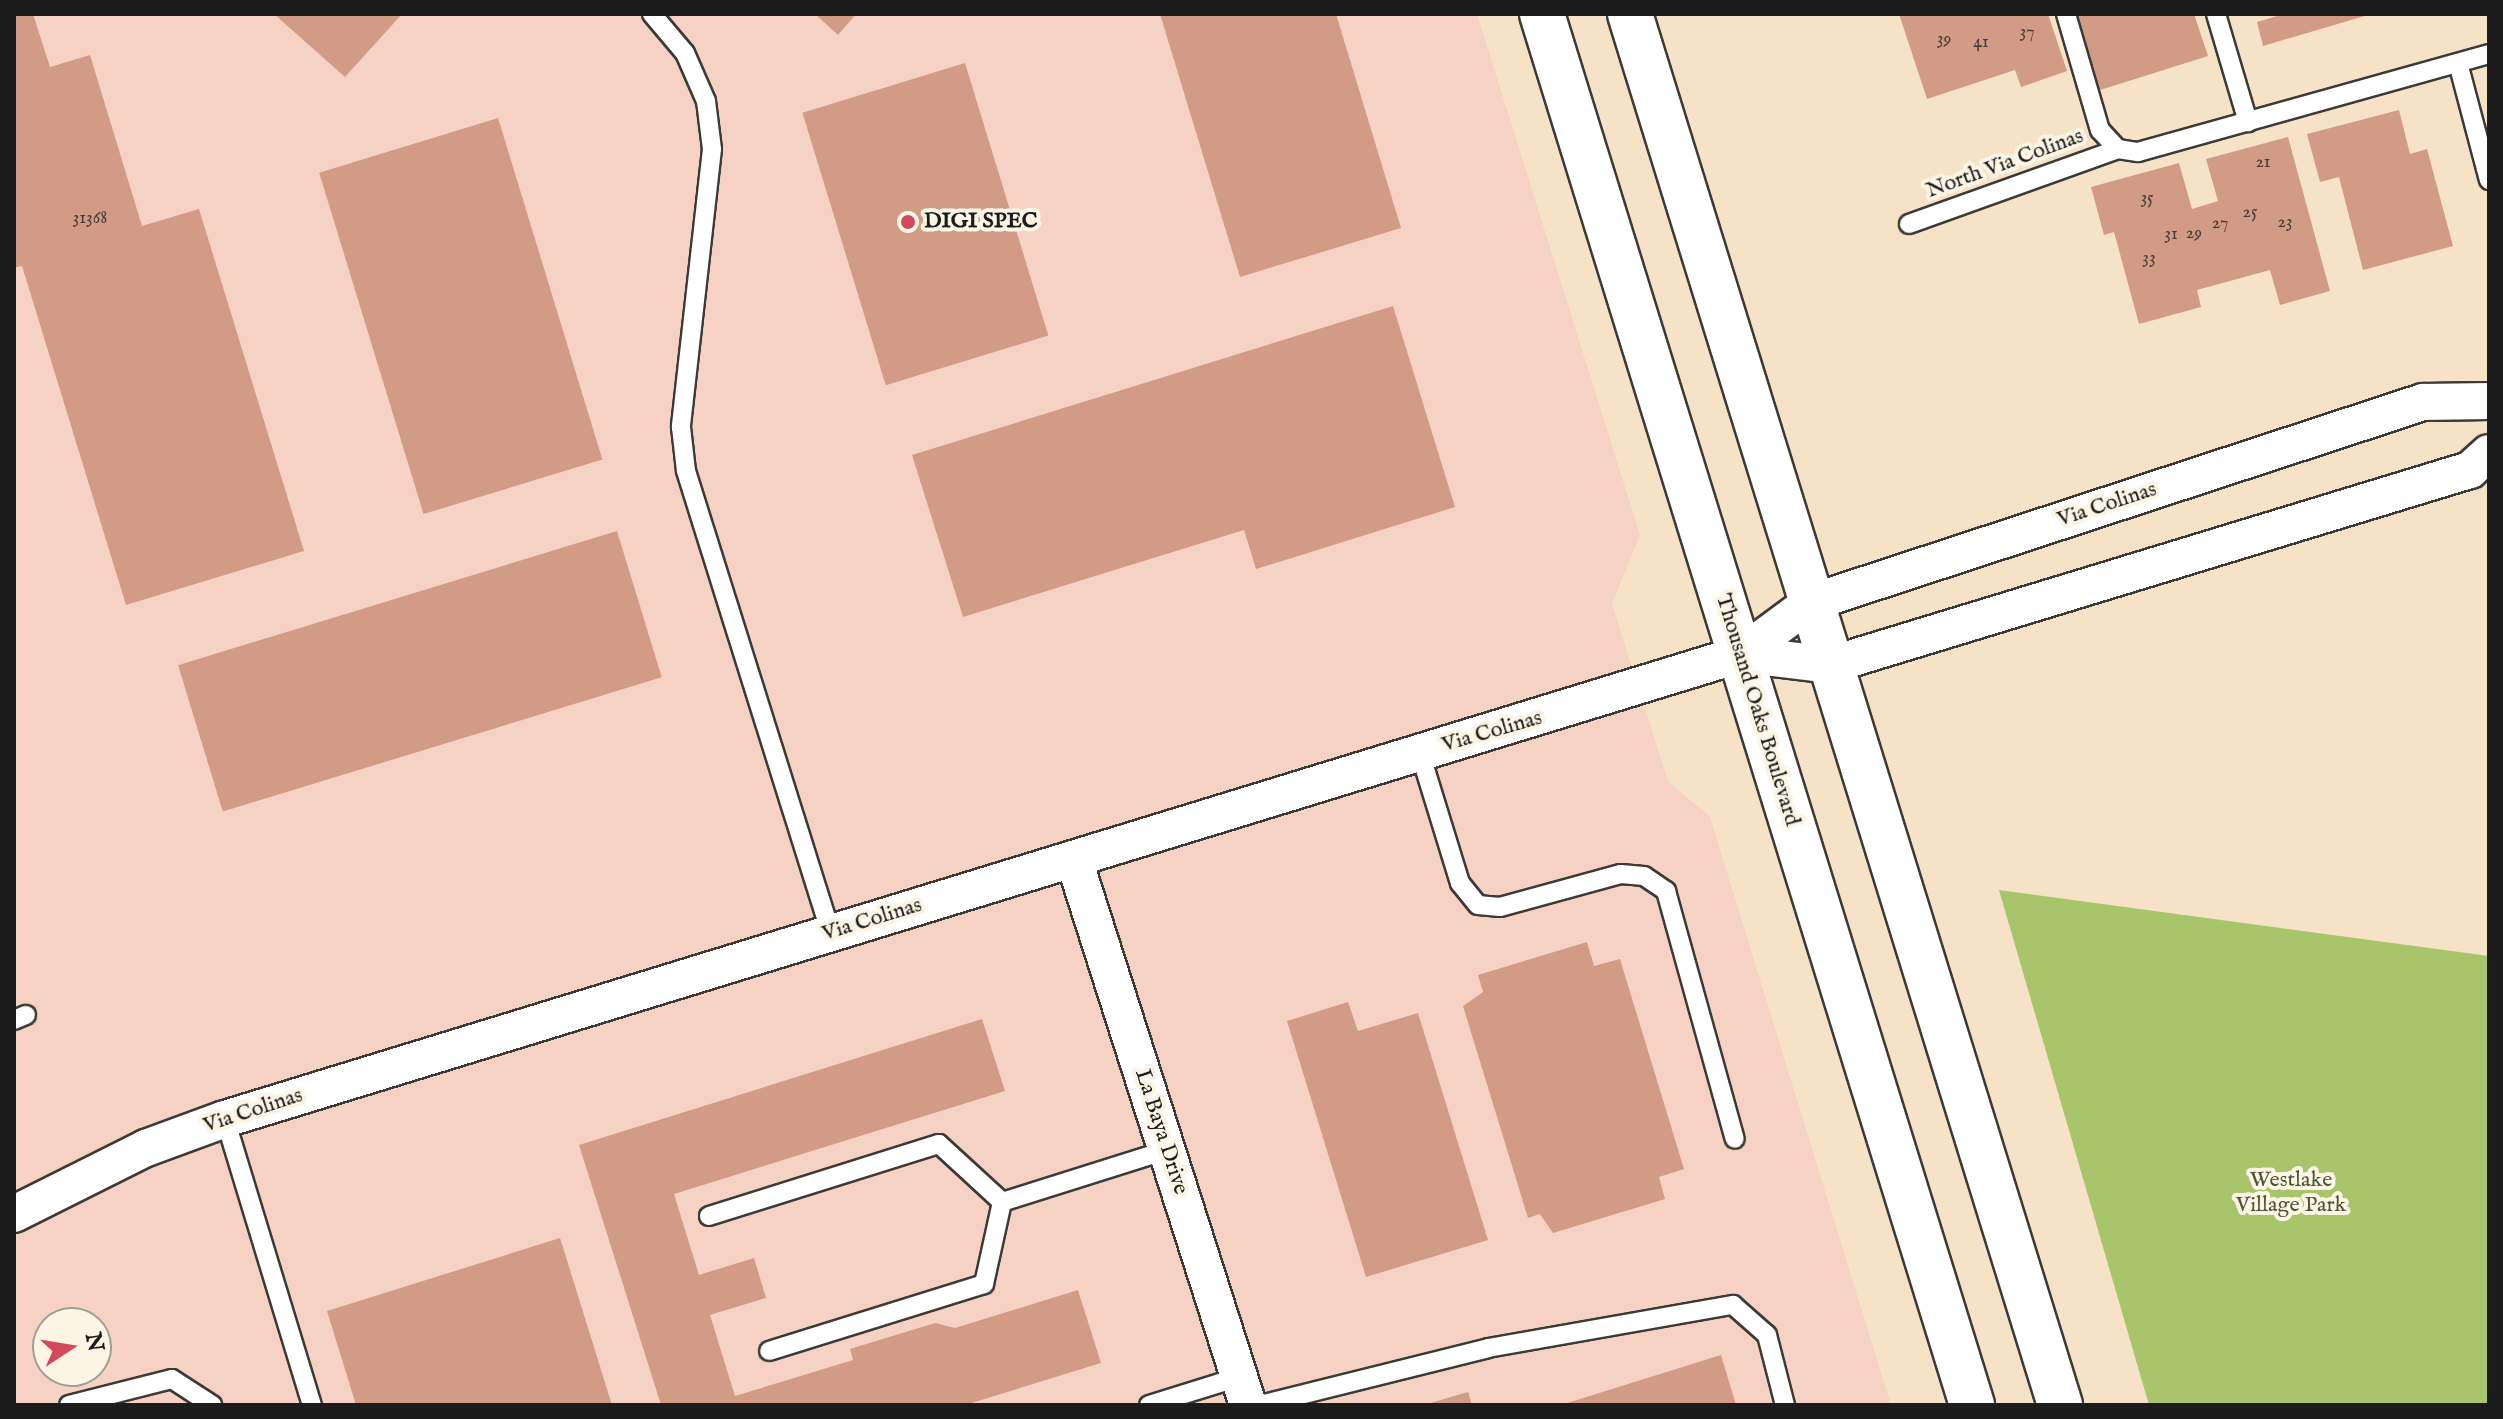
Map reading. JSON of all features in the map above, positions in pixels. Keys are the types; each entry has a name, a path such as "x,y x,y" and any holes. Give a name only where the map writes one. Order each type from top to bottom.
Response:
{"main road":[{"name":"Thousand Oaks Boulevard","path":"1542,14 1972,1405"},
{"path":"1630,14 2060,1405"}],"street":[{"name":"Via Colinas","path":"14,1214 146,1148 225,1119 1741,654 1810,603 2423,402 2489,401"},
{"name":"Via Colinas","path":"1741,654 1830,665 2470,470 2489,453"},
{"name":"La Baya Drive","path":"1074,860 1249,1396"}],"lane":[{"path":"652,14 685,53 706,101 712,149 681,427 686,471 831,933"},
{"name":"North Via Colinas","path":"2066,14 2100,130 2118,149"},
{"path":"2216,14 2248,122"},
{"name":"North Via Colinas","path":"1909,224 2118,149 2155,151 2489,54"},
{"path":"2458,63 2489,180"},
{"path":"1420,753 1460,883 1478,905 1500,907 1621,874 1644,876 1666,891 1735,1139"},
{"path":"225,1119 312,1405"},
{"path":"709,1216 939,1144 1002,1202"},
{"path":"1002,1202 1167,1150"},
{"path":"769,1351 984,1284 1002,1202"},
{"path":"1149,1405 1249,1396 1474,1351 1733,1305 1767,1335 1785,1405"},
{"path":"69,1405 172,1379 212,1405"}],"shaded area":[{"path":"14,14 1477,14 1640,535 1612,604 1668,781 1710,817 1891,1405 14,1405"}],"green space":[{"name":"Westlake Village Park","path":"1999,890 2489,956 2489,1405 2149,1405"}],"building":[{"path":"14,14 33,14 50,67 90,55 142,226 199,209 304,551 126,605 22,266 14,268"},
{"path":"274,14 402,14 345,77"},
{"path":"815,14 856,14 838,35"},
{"path":"1160,14 1336,14 1401,228 1240,277"},
{"path":"1899,14 2048,14 2067,71 2021,87 2015,70 1927,99"},
{"path":"2072,14 2194,14 2208,56 2097,91"},
{"path":"2284,14 2368,15 2263,46 2257,22"},
{"path":"965,63 1048,336 886,385 802,113"},
{"path":"2399,110 2410,154 2427,149 2453,246 2363,270 2339,177 2320,182 2307,134"},
{"path":"498,118 602,459 424,514 319,173"},
{"path":"2288,137 2330,291 2280,305 2270,270 2197,290 2201,307 2139,324 2114,232 2104,235 2091,187 2179,163 2192,209 2218,201 2206,159"},
{"path":"1393,306 1455,507 1256,569 1244,530 963,617 912,455"},
{"path":"617,531 662,677 223,812 178,665"},
{"path":"1587,942 1594,966 1620,959 1684,1169 1659,1177 1665,1199 1553,1233 1540,1214 1528,1218 1463,1006 1483,992 1478,975"},
{"path":"1348,1002 1358,1031 1418,1013 1488,1240 1366,1277 1287,1021"},
{"path":"982,1019 1005,1091 674,1194 699,1275 754,1258 766,1298 710,1315 735,1396 853,1360 850,1349 935,1323 955,1328 1078,1290 1101,1363 965,1405 661,1405 579,1145"},
{"path":"560,1238 612,1405 356,1405 327,1311"},
{"path":"1721,1355 1736,1405 1564,1405 1564,1404"},
{"path":"1468,1392 1472,1405 1427,1405 1427,1404"}],"place":[{"name":"DIGI SPEC","path":"908,222"}]}
